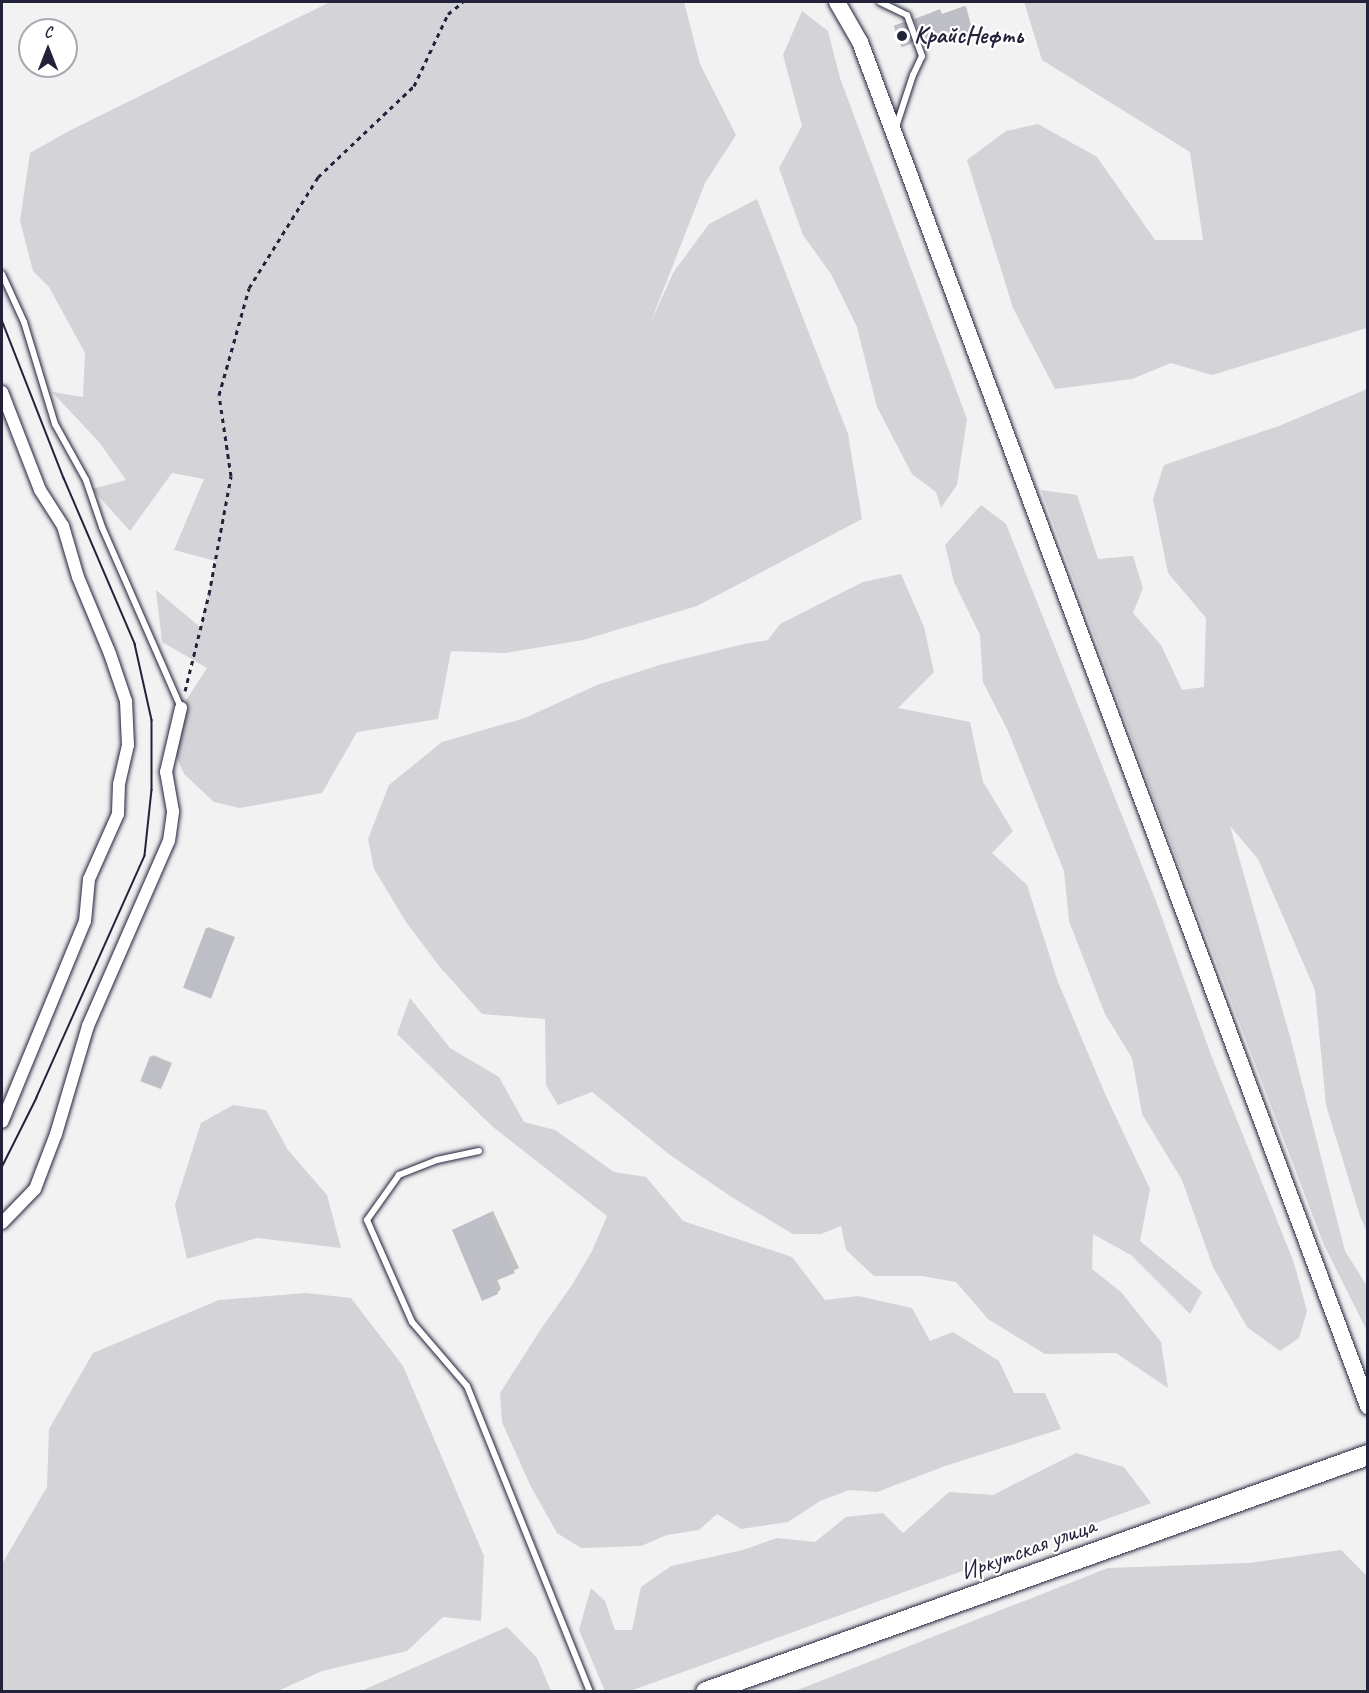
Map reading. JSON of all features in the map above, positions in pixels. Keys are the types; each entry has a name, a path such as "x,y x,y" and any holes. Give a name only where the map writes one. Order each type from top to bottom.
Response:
{"main road":[{"name":"Иркутская улица","path":"706,1692 1368,1455"}],"street":[{"path":"837,2 860,42 1368,1406"},
{"path":"2,392 40,490 63,526 78,577 110,654 126,702 128,745 119,784 118,814 89,879 85,921 2,1122"},
{"path":"2,1223 35,1189 56,1134 88,1026 169,841 173,811 166,772 181,708"}],"lane":[{"path":"880,2 907,15 922,56 913,75 894,133"},
{"path":"2,274 24,322 55,424 86,480 102,527 181,708"},
{"path":"479,1151 437,1160 399,1175 367,1220 412,1322 467,1386 590,1692"}],"path":[{"path":"181,708 209,594 231,476 219,395 249,288 318,177 414,86 448,14 463,2"}],"shaded area":[{"path":"330,2 684,2 700,64 736,135 705,183 650,324 673,273 709,224 757,199 848,434 862,519 697,606 583,640 505,653 451,651 438,719 357,732 322,793 240,808 214,802 184,774 169,739 181,708 207,668 162,642 156,590 200,627 216,561 174,550 204,479 172,473 130,531 92,489 126,480 99,442 52,392 83,397 85,353 49,287 33,271 20,221 30,153 69,131"},
{"path":"1024,2 1367,2 1367,328 1212,375 1171,363 1132,379 1055,389 1013,308 967,160 1006,131 1038,124 1097,157 1155,240 1203,240 1190,152 1042,60"},
{"path":"802,11 828,31 840,78 967,419 957,485 941,508 936,492 912,474 877,407 857,327 831,274 803,235 779,168 802,126 783,55"},
{"path":"1367,389 1367,1233 1326,1105 1315,990 1258,859 1230,826 1291,1040 1345,1251 1367,1286 1366,1329 1324,1245 1153,796 1041,490 1077,495 1098,559 1133,556 1143,588 1133,613 1161,645 1182,690 1204,687 1206,618 1168,573 1153,499 1164,465 1279,426"},
{"path":"981,505 1006,524 1156,901 1211,1055 1294,1263 1307,1311 1299,1338 1280,1351 1247,1327 1213,1267 1182,1180 1142,1114 1132,1058 1105,1014 1069,921 1064,871 1008,731 983,682 980,635 954,582 945,545"},
{"path":"901,574 924,627 934,672 898,708 970,722 983,782 1013,831 992,853 1027,885 1058,982 1106,1096 1150,1189 1140,1241 1202,1292 1190,1314 1131,1255 1093,1234 1092,1269 1121,1292 1161,1342 1168,1388 1116,1353 1045,1354 988,1319 956,1282 922,1276 874,1276 846,1250 841,1226 821,1234 793,1234 733,1198 670,1155 592,1092 558,1105 546,1085 545,1019 482,1014 439,966 406,922 374,869 368,839 389,785 442,742 525,718 597,685 663,664 768,640 780,624 863,582"},
{"path":"410,998 450,1048 499,1077 524,1122 555,1130 614,1172 646,1177 683,1221 792,1257 825,1300 858,1296 912,1308 930,1341 953,1332 999,1361 1014,1393 1045,1393 1061,1429 945,1466 877,1492 849,1490 820,1501 788,1522 741,1529 717,1514 699,1530 667,1535 641,1546 581,1548 557,1533 530,1485 502,1422 500,1393 572,1285 592,1251 607,1216 493,1127 397,1034"},
{"path":"233,1105 266,1110 288,1150 327,1195 341,1248 257,1238 187,1259 175,1205 201,1123"},
{"path":"306,1293 351,1298 403,1366 484,1556 481,1621 443,1617 407,1651 322,1671 278,1691 2,1691 2,1564 47,1487 49,1429 93,1353 219,1300"},
{"path":"1076,1453 1124,1467 1151,1503 630,1691 605,1691 579,1630 591,1588 605,1601 615,1630 632,1630 641,1587 671,1566 743,1550 777,1538 815,1542 846,1517 883,1513 903,1533 949,1492 993,1495"},
{"path":"1341,1550 1367,1576 1367,1691 795,1691 1108,1568 1249,1563"},
{"path":"507,1627 537,1658 551,1691 361,1691"}],"building":[{"path":"964,6 973,31 950,39 947,31 922,40 914,19 939,10 940,15"},
{"path":"904,22 912,44 902,47 894,26"},
{"path":"206,928 234,939 211,999 183,988"},
{"path":"150,1056 171,1064 161,1089 140,1081"},
{"path":"489,1213 515,1273 493,1282 498,1294 482,1301 452,1230"}],"tram line":[{"path":"2,320 64,478 135,644 152,720 152,790 145,856 37,1098 2,1168"}],"place":[{"name":"КрайсНефть","path":"902,36"}]}
